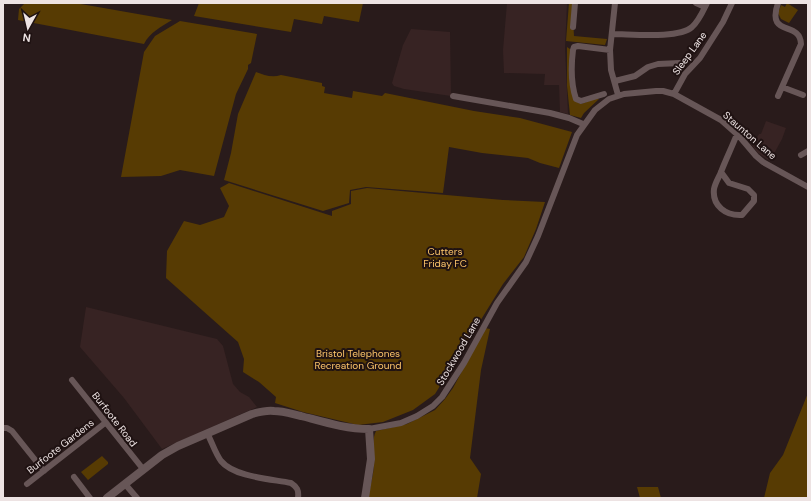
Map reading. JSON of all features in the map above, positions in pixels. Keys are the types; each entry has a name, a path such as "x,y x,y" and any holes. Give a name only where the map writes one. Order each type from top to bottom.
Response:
{"street":[{"path":"572,27 575,3"},
{"path":"615,3 613,34 610,50 611,70 618,95"},
{"path":"613,34 679,33 693,27 706,5 696,3"},
{"name":"Sleep Lane","path":"674,94 685,74 704,53 723,22 732,3"},
{"path":"778,3 775,12 777,23 796,32 801,44 778,96"},
{"path":"801,44 808,47"},
{"path":"604,94 581,101 576,99 572,74 573,50 574,47 578,46 610,50"},
{"path":"615,81 635,76 648,67 658,64 680,62"},
{"path":"782,87 803,96"},
{"name":"Staunton Lane","path":"591,114 599,106 618,95 663,91 674,94 721,120 737,134 763,162 808,187"},
{"path":"453,96 550,113 569,118 583,124"},
{"name":"Stockwood Lane","path":"107,498 162,455 178,446 252,414 273,411 284,412 342,427 369,429 402,423 433,406 445,393 464,363 497,303 526,262 538,236 577,135 591,114"},
{"path":"721,172 728,183 748,189 754,195 754,201 742,215 734,215 723,210 715,202 715,188 721,172 737,134"},
{"path":"801,155 808,151"},
{"name":"Burfoote Road","path":"72,380 143,470"},
{"name":"Burfoote Gardens","path":"27,484 105,423"},
{"path":"3,428 12,430 44,471"},
{"path":"365,498 371,459 369,429"},
{"path":"208,433 221,461 227,467 242,473 291,482 299,493 298,498"},
{"path":"74,477 90,498"},
{"path":"125,484 137,498"}],"shaded area":[{"path":"507,3 567,3 565,48 568,114 560,112 559,85 544,85 545,74 504,73 503,50"},
{"path":"411,29 450,32 451,96 404,89 394,86 392,83 403,45"},
{"path":"766,121 786,128 770,161 758,153 751,144 759,134 761,134"},
{"path":"86,307 217,339 223,346 233,384 240,392 249,397 257,407 162,449 124,398 80,347"}],"green space":[{"path":"25,3 75,3 172,20 153,33 144,44 18,20 19,9"},
{"path":"199,3 363,3 359,22 324,16 322,24 294,19 291,32 194,16"},
{"path":"569,3 572,3 574,36 607,39 605,45 566,41"},
{"path":"787,3 798,10 789,23 781,19 778,13 781,5 785,7"},
{"path":"180,21 257,34 251,63 248,65 248,69 236,94 214,176 180,170 161,176 121,177 144,52 155,36"},
{"path":"567,47 570,49 575,101 581,104 597,98 599,99 584,113 581,118 570,115 567,86"},
{"path":"256,72 268,76 281,75 322,83 322,86 325,87 324,93 352,98 353,91 382,96 385,93 474,111 520,118 572,132 559,168 528,158 482,153 449,147 443,193 366,187 350,190 349,203 323,211 224,180 231,153 238,114"},
{"path":"229,183 332,216 332,211 351,204 351,191 367,188 503,200 545,202 536,229 524,257 503,284 435,394 413,410 383,422 358,425 303,412 275,403 276,397 259,382 243,372 244,359 238,342 166,278 167,251 184,221 200,225 224,217 229,206 220,188"},
{"path":"485,328 490,329 481,370 470,458 481,474 477,498 368,498 374,470 373,443 376,431 407,424 435,410 453,388"},
{"path":"808,393 808,498 764,498 770,473 783,455"},
{"path":"102,456 108,464 88,480 81,472"},
{"path":"637,487 658,487 661,498 640,498"}],"park label":[{"name":"Cutters Friday FC","path":"445,256"},
{"name":"Bristol Telephones Recreation Ground","path":"358,358"}]}
